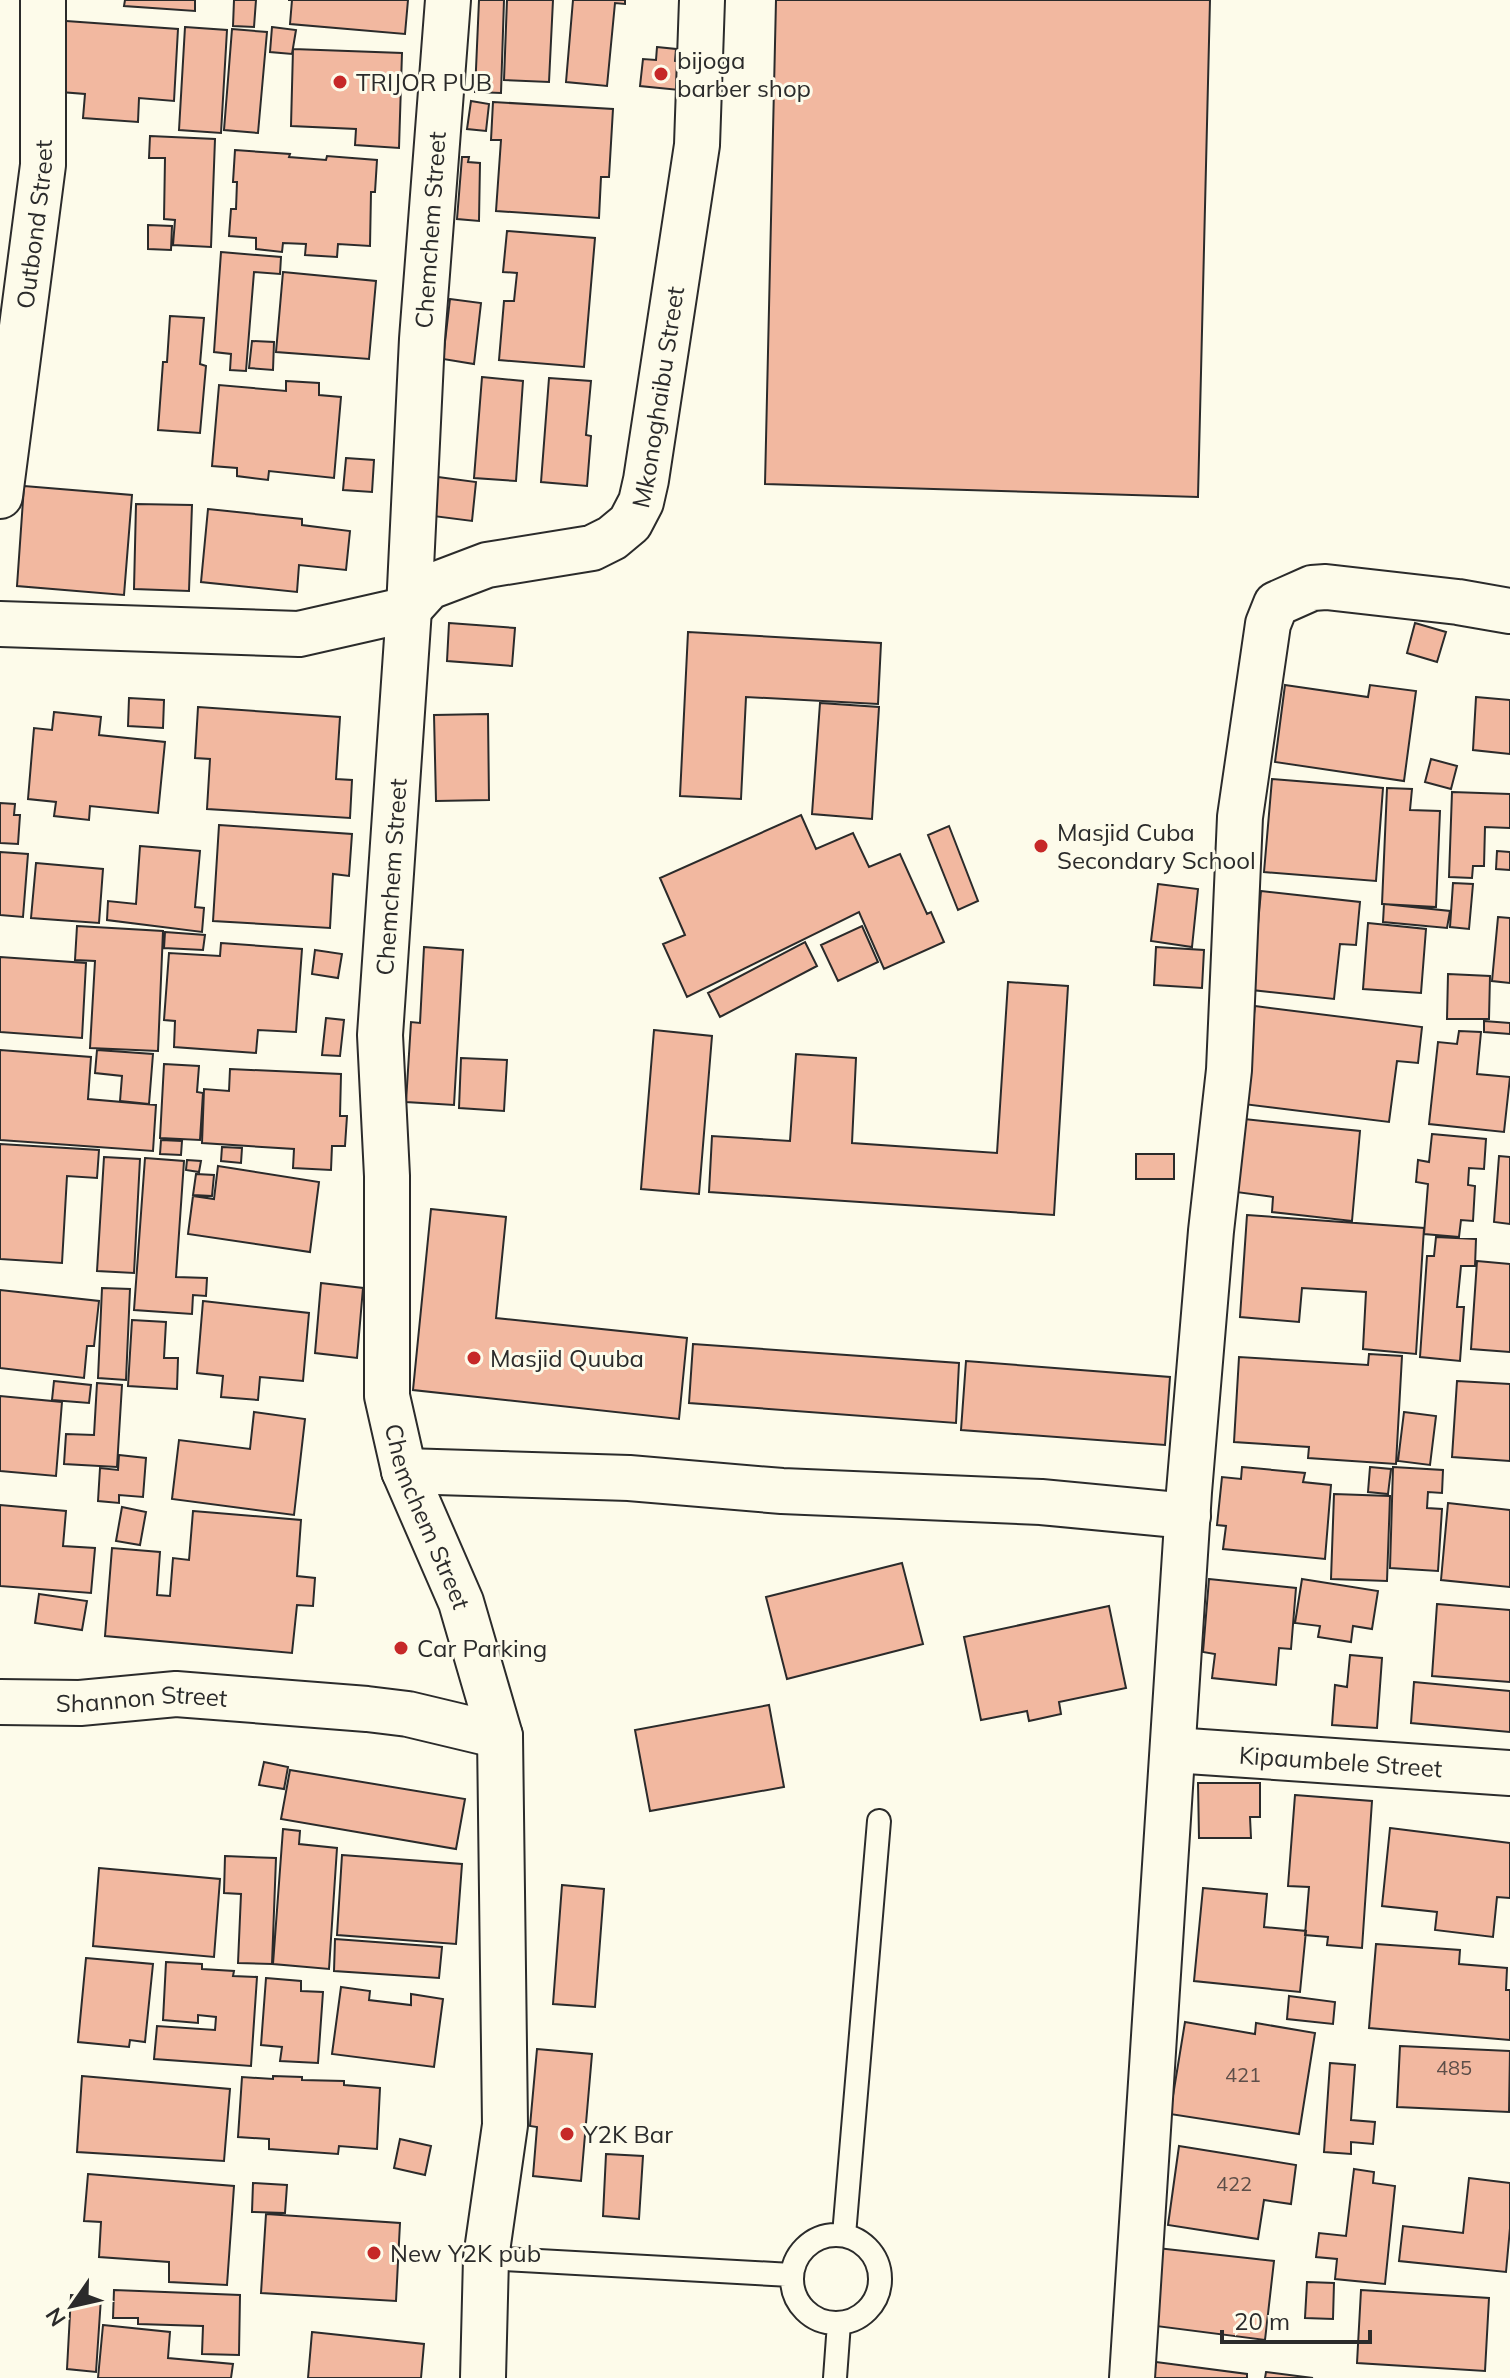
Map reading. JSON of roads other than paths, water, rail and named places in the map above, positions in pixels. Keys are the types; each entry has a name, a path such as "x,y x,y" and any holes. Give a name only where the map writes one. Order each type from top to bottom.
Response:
{"street":[{"name":"Outbond Street","path":"0,496 43,165 43,0"},
{"name":"Chemchem Street","path":"448,0 422,339 409,609 380,1035 387,1176 387,1396 404,1471 461,1602 500,1736 505,2125 486,2258 483,2378"},
{"name":"Mkonoghaibu Street","path":"0,624 299,634 409,609 429,587 487,565 592,548 612,538 630,523 641,502 697,145 702,0"},
{"path":"1132,2378 1188,1516 1211,1231 1229,1070 1240,817 1268,624 1276,604 1312,588 1326,587 1510,611"},
{"path":"404,1471 629,1478 782,1491 1041,1502 1188,1516"},
{"name":"Shannon Street","path":"0,1702 80,1703 176,1694 408,1714 500,1736"},
{"name":"Kipaumbele Street","path":"1173,1750 1510,1773"}],"lane":[{"path":"844,2235 879,1821"},
{"path":"825,2235 844,2235 861,2242 874,2255 880,2273 879,2291 871,2307 857,2318 839,2323 824,2322 810,2315 799,2304 791,2275 797,2256 809,2243 825,2235"},
{"path":"486,2258 791,2275"},
{"path":"835,2378 839,2323"}],"place":[{"name":"bijoga barber shop","path":"661,74"},
{"name":"TRIJOR PUB","path":"340,82"},
{"name":"Masjid Cuba Secondary School","path":"1041,846"},
{"name":"Masjid Quuba","path":"474,1358"},
{"name":"Car Parking","path":"401,1648"},
{"name":"Y2K Bar","path":"567,2134"},
{"name":"New Y2K pub","path":"374,2253"}]}
